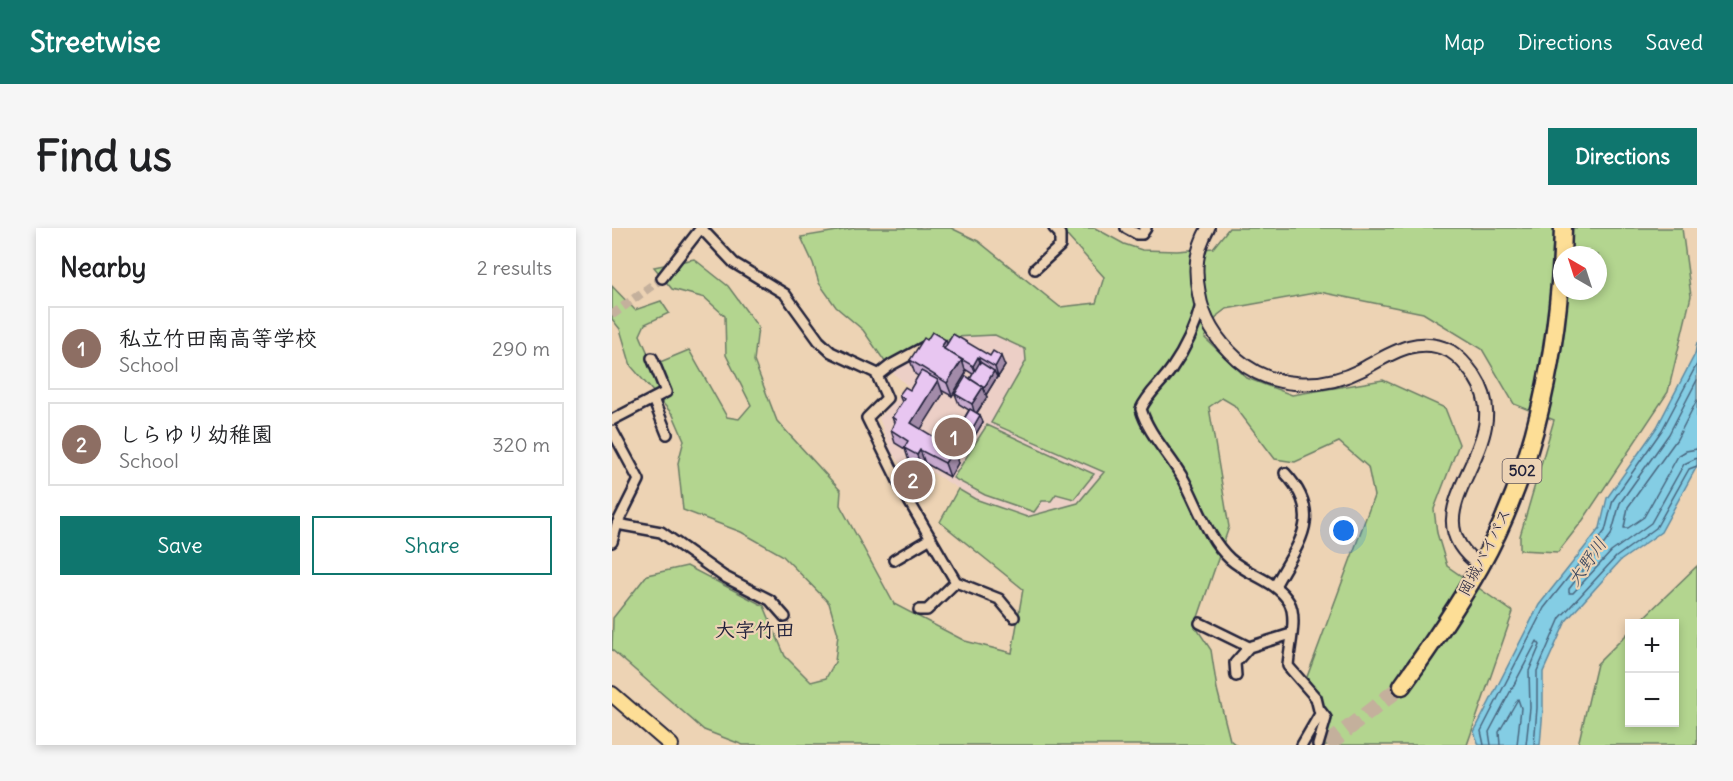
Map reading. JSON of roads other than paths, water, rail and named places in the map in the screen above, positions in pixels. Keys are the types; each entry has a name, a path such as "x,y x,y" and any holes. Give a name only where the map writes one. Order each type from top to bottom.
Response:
{"highway":[{"name":"岡城バイパス","path":"1402,686 1438,637 1481,566 1521,474 1551,358 1559,292 1563,228"}],"main road":[{"path":"612,694 671,745"}],"street":[{"path":"662,278 701,228 734,263 785,294 819,341 831,352 866,366 877,376 887,398 867,418 902,489 956,582 999,598 1014,616"},
{"path":"1035,269 1060,246 1062,240 1054,228"},
{"path":"1126,228 1137,234 1142,234 1146,228"},
{"path":"1208,228 1201,240 1195,263 1201,305 1214,334 1227,350 1247,368 1277,381 1299,384 1333,380 1360,370 1407,346 1429,345 1449,351 1466,365 1484,390 1488,417 1485,434 1453,509 1451,524 1456,540 1465,555 1481,566"},
{"path":"1201,305 1191,335 1171,369 1146,398 1141,409 1144,421 1183,479 1207,527 1230,559 1275,586 1290,603 1294,618 1288,666 1316,698 1320,714 1302,745"},
{"path":"877,376 913,352 938,344"},
{"path":"612,420 666,392 652,358"},
{"path":"653,399 667,434"},
{"path":"612,430 639,480 618,524 612,543"},
{"path":"1275,586 1307,526 1303,497 1285,474"},
{"path":"618,524 661,532 723,576 770,600 785,617"},
{"path":"894,560 931,538"},
{"path":"919,610 927,610 956,582"},
{"path":"1200,623 1249,647"},
{"path":"1236,676 1235,663 1249,647 1291,634"},
{"path":"1318,745 1326,718 1319,709"}],"water":[{"name":"大野川","path":"1697,342 1697,466 1661,532 1620,561 1566,621 1543,672 1540,745 1479,745 1474,732 1539,605 1600,528 1607,498 1657,427 1695,354"}],"tunnel":[{"path":"612,315 662,278"},
{"path":"1327,745 1402,686"}],"place":[{"name":"私立竹田南高等学校","path":"954,437"},
{"name":"しらゆり幼稚園","path":"913,480"}],"district":[{"name":"大字竹田","path":"755,630"}]}
